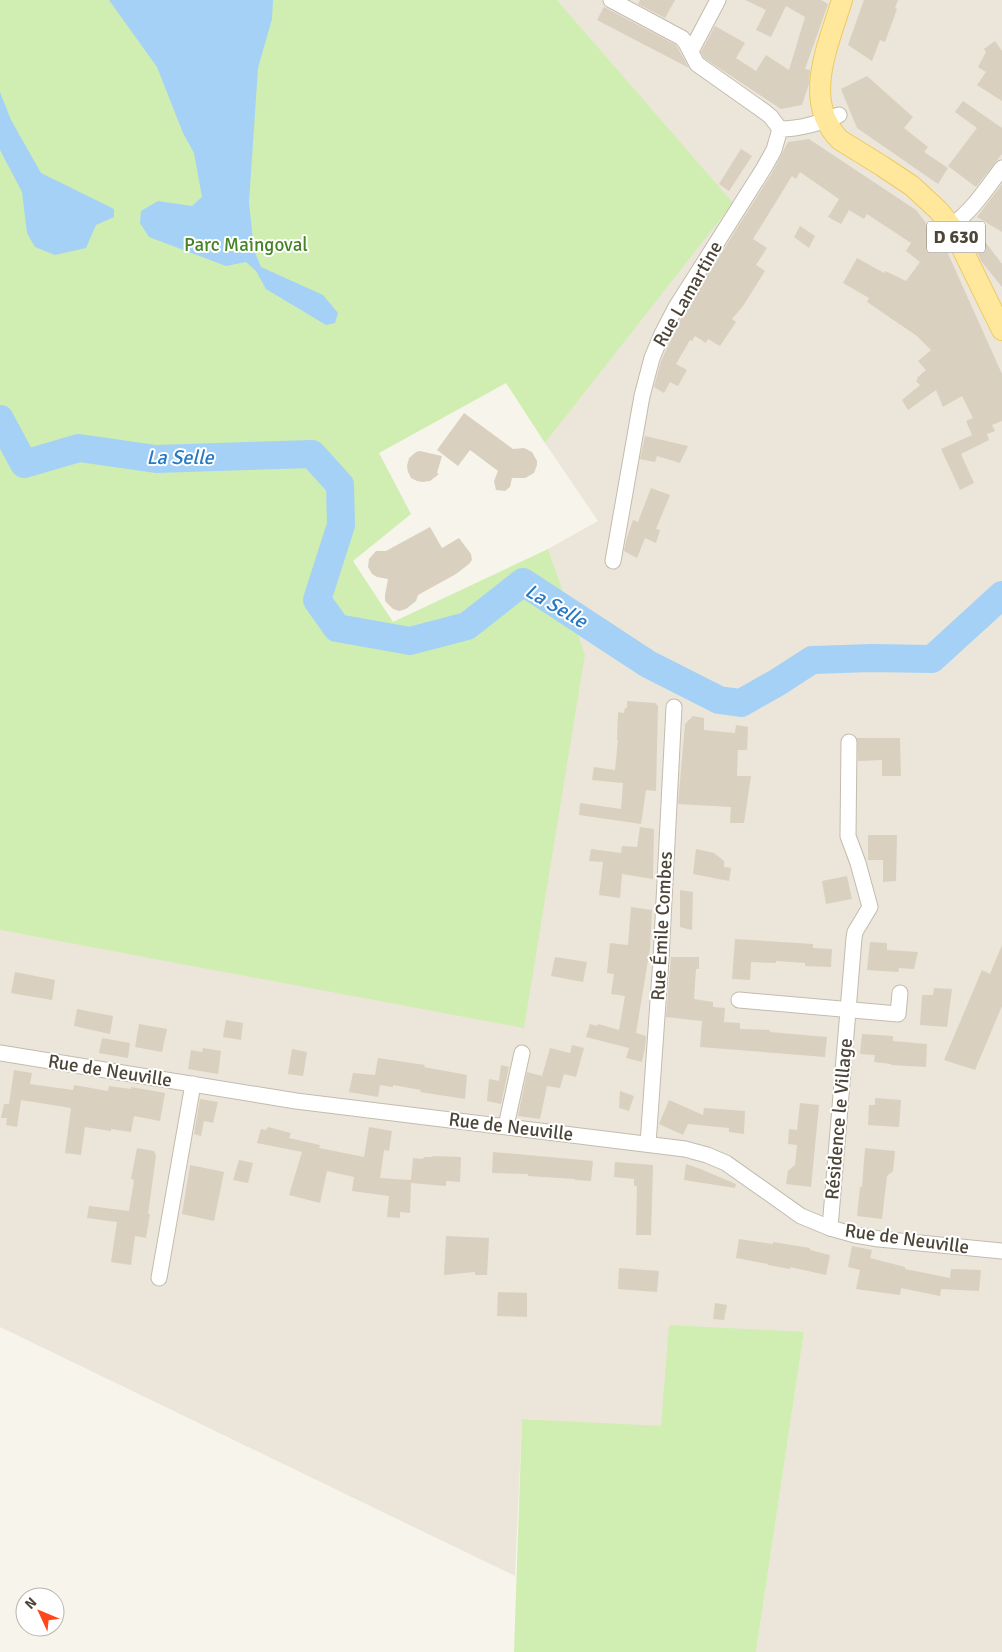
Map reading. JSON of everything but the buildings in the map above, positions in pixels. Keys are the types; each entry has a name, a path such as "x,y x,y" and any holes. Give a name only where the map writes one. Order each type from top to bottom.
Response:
{"main road":[{"name":"D 630","path":"832,118 820,102 820,83 824,62 842,0"},
{"name":"D 630","path":"854,0 832,73 834,134 840,140 912,186 932,203 951,226 1002,330"}],"street":[{"path":"611,0 676,34 686,43 694,59 702,68 765,112 780,129 798,128 832,118"},
{"path":"691,51 718,0"},
{"name":"Rue Lamartine","path":"613,561 642,396 652,358 676,307 770,158 780,129"},
{"path":"951,226 975,205 1002,168"},
{"path":"984,293 1002,308"},
{"name":"Rue Émile Combes","path":"648,1144 661,959 674,707"},
{"name":"Résidence le Village","path":"830,1228 854,938 855,932 870,907 858,863 848,836 849,742"},
{"path":"739,1000 898,1014 900,993"},
{"name":"Rue de Neuville","path":"0,1053 296,1101 685,1149 722,1161 801,1216 830,1228 879,1239 1002,1251"},
{"path":"506,1126 522,1053"},
{"path":"158,1278 193,1084"}],"shaded area":[{"path":"557,0 1002,0 1002,1652 756,1652 804,1332 661,1427 522,1419 515,1576 0,1327 0,930 385,1001 585,654 548,549 598,521 545,443 732,203"}],"green space":[{"name":"Parc Maingoval","path":"0,0 557,0 733,203 545,443 506,383 379,453 411,514 353,561 393,622 548,549 585,654 524,1028 0,930"},
{"path":"669,1325 804,1332 756,1652 514,1652 522,1419 661,1426"}],"water":[{"path":"109,0 273,0 272,19 258,68 249,202 254,250 261,267 323,295 338,313 335,323 326,325 266,289 256,271 246,262 226,266 149,237 140,223 141,211 158,201 192,206 202,197 194,153 183,133 157,67"},
{"path":"0,92 11,120 41,173 114,209 114,217 96,225 86,248 55,255 35,247 27,233 22,192 0,150"}],"waterway":[{"name":"La Selle","path":"0,419 24,464 79,448 156,459 312,454 340,485 341,525 317,600 337,628 410,641 467,626 523,582 648,664 719,700 741,703 812,660 871,658 932,659 1002,595"}]}
